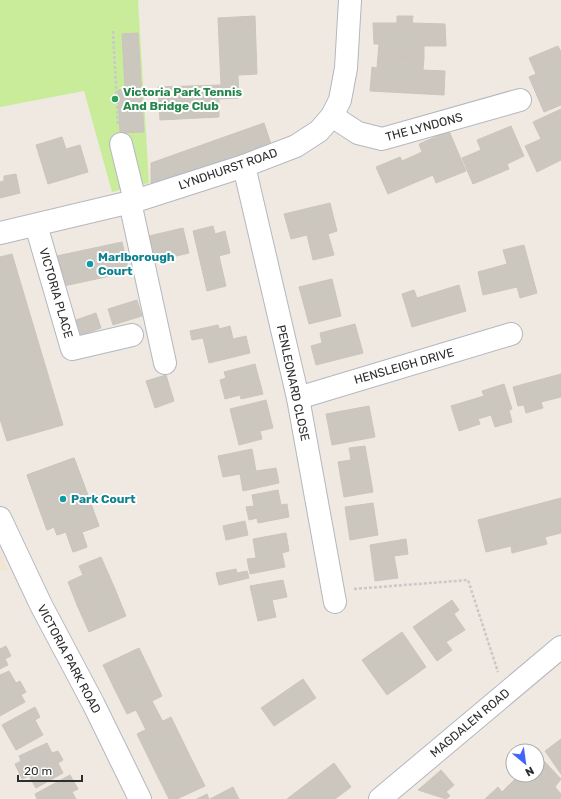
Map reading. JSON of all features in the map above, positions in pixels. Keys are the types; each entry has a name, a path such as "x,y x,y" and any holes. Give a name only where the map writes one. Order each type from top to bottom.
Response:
{"street":[{"name":"LYNDHURST ROAD","path":"0,233 132,201 244,166 296,146 318,131 332,116 340,100 346,68 350,0"},
{"name":"THE LYNDONS","path":"332,116 358,133 382,139 520,100"},
{"path":"121,144 165,363"},
{"name":"PENLEONARD CLOSE","path":"244,166 298,398 333,597"},
{"name":"VICTORIA PLACE","path":"36,225 72,349 132,335"},
{"name":"HENSLEIGH DRIVE","path":"298,398 511,334"},
{"name":"VICTORIA PARK ROAD","path":"0,518 38,599 94,705 140,799"},
{"name":"MAGDALEN ROAD","path":"380,799 561,647"}],"path":[{"path":"112,30 118,133 121,144"},
{"path":"333,597 468,580 505,693"}],"shaded area":[{"path":"0,550 8,570 0,571"}],"green space":[{"name":"Victoria Park Tennis And Bridge Club","path":"0,0 138,0 149,183 112,192 84,91 0,107"}],"building":[{"path":"255,16 257,74 238,75 239,98 219,99 219,117 160,120 158,87 221,85 218,18"},
{"path":"397,16 413,16 412,23 445,24 446,46 424,46 424,58 378,56 379,44 374,44 373,23 397,23"},
{"path":"138,33 144,132 120,133 118,90 125,89 122,34"},
{"path":"558,46 561,52 561,105 544,112 529,77 536,74 529,58"},
{"path":"378,56 424,58 423,70 445,71 444,95 370,91 372,67 377,68"},
{"path":"561,109 561,160 537,172 525,146 541,139 533,122"},
{"path":"264,123 271,144 171,178 151,183 151,163"},
{"path":"511,126 524,156 507,164 509,169 473,184 462,158 481,150 477,140"},
{"path":"449,131 466,171 436,183 433,175 388,194 376,167 400,157 402,161 422,152 419,144"},
{"path":"62,137 66,149 80,145 88,172 48,184 36,145"},
{"path":"16,174 20,193 0,198 0,182 4,181 4,176"},
{"path":"330,203 337,231 328,234 334,255 313,260 307,235 291,239 284,214"},
{"path":"213,226 215,234 225,231 230,253 219,256 226,286 207,291 193,231"},
{"path":"183,228 189,253 151,262 145,237"},
{"name":"Marlborough Court","path":"122,242 129,272 59,287 52,257"},
{"path":"524,245 537,293 520,298 517,287 483,295 478,272 507,264 503,250"},
{"path":"12,254 63,425 7,441 0,419 0,257"},
{"path":"332,279 341,316 309,324 299,287"},
{"path":"459,285 466,311 412,327 402,294 414,290 417,298"},
{"path":"137,300 142,316 113,325 108,309"},
{"path":"96,313 101,328 81,335 76,320"},
{"path":"355,324 363,353 316,365 311,346 322,343 320,333"},
{"path":"218,325 219,329 230,326 233,339 246,336 250,353 209,363 203,338 192,340 190,331"},
{"path":"255,364 263,394 241,399 240,395 225,399 220,380 226,378 224,372"},
{"path":"561,374 561,397 541,402 543,408 526,413 524,405 518,406 513,387"},
{"path":"166,375 174,401 155,408 146,381"},
{"path":"504,384 512,409 509,410 512,422 495,427 491,415 478,419 480,424 459,431 451,406 484,396 482,391"},
{"path":"266,400 273,428 260,431 262,439 239,445 230,409"},
{"path":"369,406 375,437 332,445 326,414"},
{"path":"365,446 373,492 344,497 338,462 351,460 349,448"},
{"path":"252,449 256,471 276,468 279,483 243,491 240,474 223,477 218,456"},
{"path":"74,458 86,490 39,508 27,475"},
{"name":"Park Court","path":"74,458 99,526 82,532 87,547 73,552 66,532 57,535 54,527 47,530 27,475"},
{"path":"86,490 99,526 82,532 87,547 73,552 66,532 57,535 54,527 47,530 39,508"},
{"path":"278,490 281,505 287,504 289,517 258,523 257,518 249,520 246,507 254,506 252,495"},
{"path":"561,498 561,533 545,537 547,544 512,553 511,546 486,552 478,520"},
{"path":"373,503 378,535 350,540 345,507"},
{"path":"245,521 248,535 226,540 223,526"},
{"path":"286,533 289,551 282,553 285,567 250,574 247,559 256,558 253,539"},
{"path":"406,539 408,554 394,556 398,578 375,581 370,545"},
{"path":"101,557 115,589 77,605 68,582 83,575 79,566"},
{"path":"236,569 237,573 247,571 249,578 219,585 216,573"},
{"path":"283,580 287,597 272,600 276,617 258,621 250,586"},
{"path":"115,589 126,616 89,632 77,605"},
{"path":"452,600 459,610 454,614 465,630 446,642 452,650 437,661 413,627"},
{"path":"402,632 426,667 387,695 362,660"},
{"path":"6,646 11,656 5,659 8,665 0,669 0,649"},
{"path":"139,648 151,673 115,690 103,665"},
{"path":"9,671 16,683 20,681 26,692 21,695 25,702 0,716 0,675"},
{"path":"151,673 162,696 152,701 163,722 146,730 136,710 127,714 115,690"},
{"path":"303,679 316,698 274,726 261,708"},
{"path":"35,707 40,717 35,720 43,735 16,750 2,725"},
{"path":"171,717 189,754 155,771 137,734"},
{"path":"561,739 561,774 545,751"},
{"path":"47,743 52,753 58,751 63,760 58,763 63,773 36,788 29,776 22,779 15,764 21,761 19,756"},
{"path":"189,754 205,786 177,799 169,799 155,771"},
{"path":"545,762 561,779 555,787 561,794 560,799 485,799 498,787 502,792 511,783 545,783"},
{"path":"334,763 351,787 335,799 287,799"},
{"path":"441,770 454,785 446,792 433,777"},
{"path":"70,775 78,789 72,792 76,799 37,799 35,794"},
{"path":"433,777 450,796 446,799 418,790"},
{"path":"233,787 239,799 210,799"},
{"path":"207,794 209,799 197,799"}],"place":[{"name":"Victoria Park Tennis And Bridge Club","path":"115,99"},
{"name":"Marlborough Court","path":"90,264"},
{"name":"Park Court","path":"63,499"}]}
